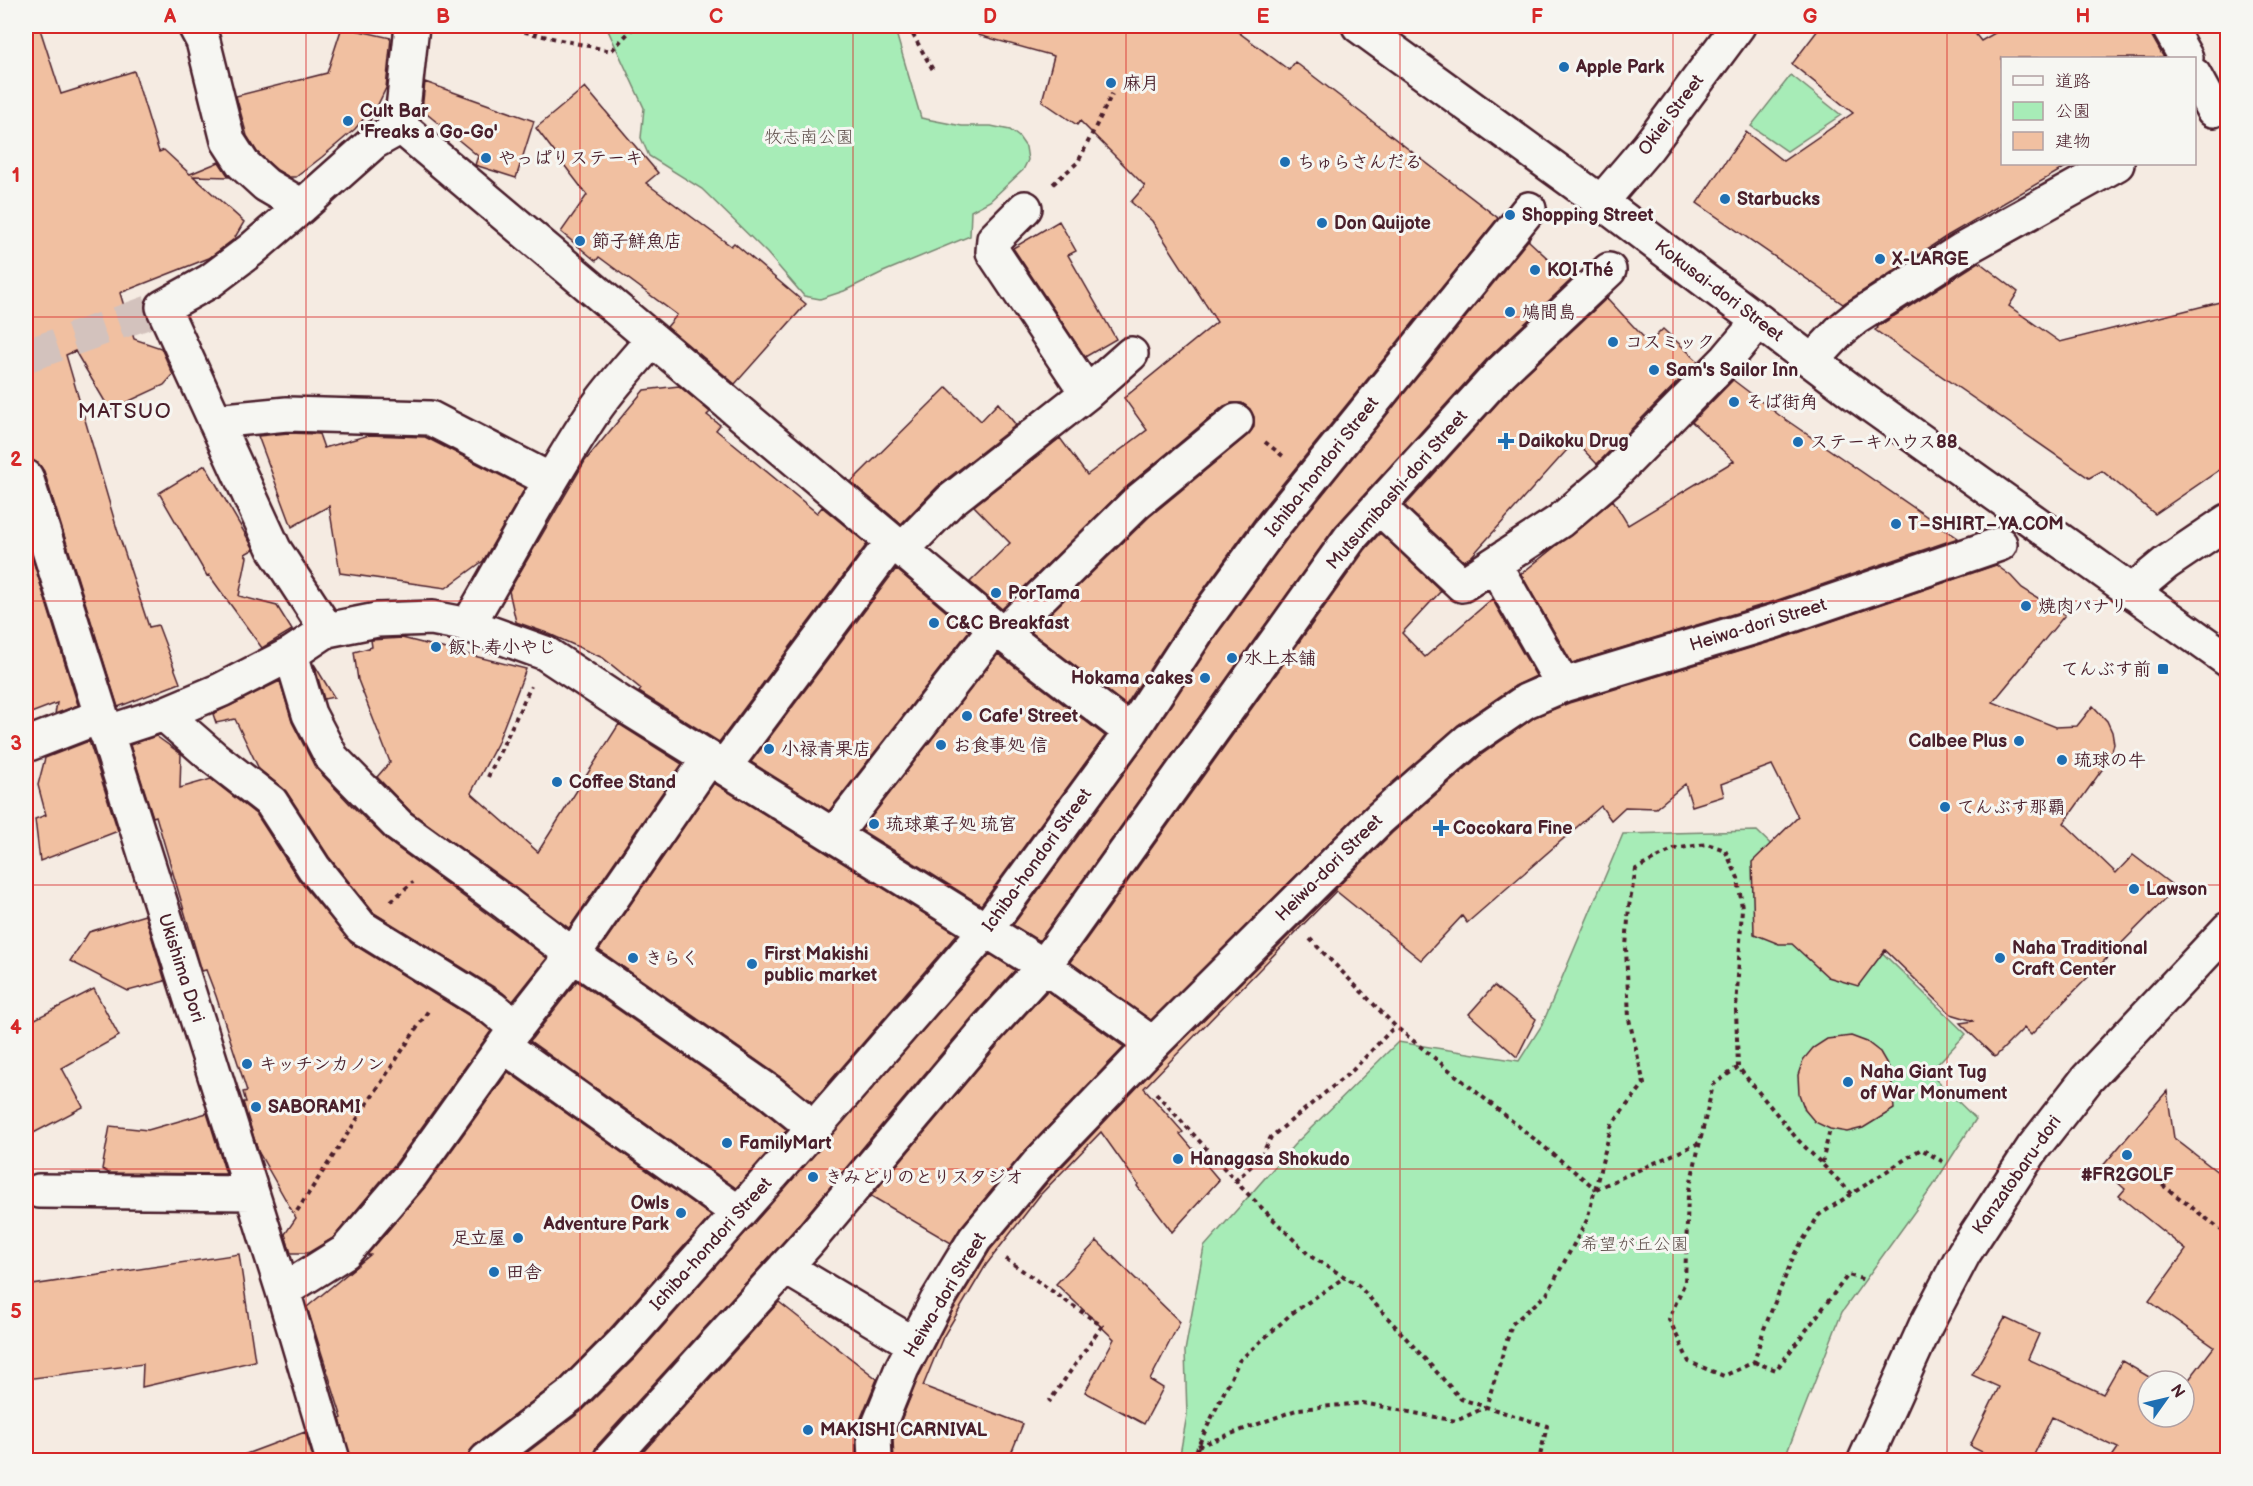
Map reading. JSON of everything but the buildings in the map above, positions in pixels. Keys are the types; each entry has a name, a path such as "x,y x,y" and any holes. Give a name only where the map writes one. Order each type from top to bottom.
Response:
{"street":[{"path":"195,26 203,41 228,141 243,165 266,185 302,206"},
{"path":"401,127 412,26"},
{"name":"Kokusai-dori Street","path":"1359,26 1601,202 1981,486 2228,660"},
{"name":"Okiei Street","path":"1601,202 1648,147 1738,26"},
{"path":"2168,26 2185,57"},
{"path":"2196,79 2212,111"},
{"path":"327,630 274,549 163,307 210,281 251,250 374,142 401,127"},
{"path":"401,127 999,631 1131,732"},
{"path":"1812,361 1841,330 1857,317 1962,250 2115,165"},
{"path":"1025,208 994,239 993,252 1087,393"},
{"name":"Ichiba-hondori Street","path":"486,1461 571,1395 622,1344 986,930 1131,732 1203,622 1312,478 1529,209"},
{"name":"Mutsumibashi-dori Street","path":"610,1461 785,1268 987,1029 1044,966 1343,548 1502,372 1609,270"},
{"path":"1379,507 1462,585 1560,522 1608,480 1727,359 1759,321"},
{"path":"468,625 550,480 595,409 652,340"},
{"path":"283,1291 345,1252 411,1175 510,1037 716,763 897,546 950,501 1087,393 1131,354"},
{"path":"215,421 286,414 430,418 550,480"},
{"path":"834,835 999,631 1136,503 1236,421"},
{"name":"Ukishima Dori","path":"26,477 271,1252 333,1461"},
{"path":"2131,592 2166,563 2228,520"},
{"name":"Heiwa-dori Street","path":"875,1461 874,1437 902,1368 937,1301 975,1239 1037,1165 1143,1054 1378,819 1469,740 1526,700 1563,685 1775,621 2000,544"},
{"path":"1500,560 1563,685"},
{"path":"26,745 104,724 164,714 221,690 291,654 327,630 377,620 421,618 468,625 545,652 621,704 1044,966 1143,1054"},
{"path":"291,654 309,714 332,758 399,826 573,955 771,1093 814,1128"},
{"path":"164,714 213,757 271,802 314,868 361,927 492,1008 510,1037 739,1213"},
{"name":"Kanzatobaru-dori","path":"1865,1461 1926,1325 1964,1253 2033,1148 2087,1079 2228,929"},
{"path":"39,1191 252,1193"},
{"path":"785,1268 914,1344"},
{"path":"634,1461 642,1426"}],"path":[{"path":"498,26 612,51 635,26"},
{"path":"908,26 933,70"},
{"path":"1025,208 1078,162 1112,94"},
{"path":"1236,421 1312,478"},
{"path":"488,777 515,724 545,652"},
{"path":"1198,1446 1299,1409 1363,1403 1456,1421 1486,1407 1512,1324 1547,1294 1587,1220 1612,1124 1644,1084 1629,1019 1626,957 1629,906 1636,869 1674,849 1707,844 1725,850 1738,878 1742,908 1736,1010 1738,1067 1798,1140 1852,1194"},
{"path":"361,927 441,858"},
{"path":"1283,913 1395,1026 1596,1189"},
{"path":"271,1252 448,980"},
{"path":"1235,1181 1260,1158 1271,1137 1353,1070 1395,1026"},
{"path":"1143,1054 1235,1181 1311,1256 1358,1285 1461,1399 1547,1426 1539,1461"},
{"path":"1738,1067 1713,1084 1688,1194 1685,1282 1669,1319 1689,1362 1724,1376 1754,1362 1776,1370 1848,1275 1865,1280"},
{"path":"1822,1164 1830,1129"},
{"path":"1596,1189 1699,1143"},
{"path":"1754,1362 1764,1329 1795,1253 1819,1215 1921,1149 1947,1164"},
{"path":"2148,1174 2228,1235"},
{"path":"975,1239 1102,1326 1049,1402"},
{"path":"1194,1461 1198,1446 1239,1361 1290,1314 1345,1277"}],"green space":[{"name":"牧志南公園","path":"606,26 894,26 921,118 962,126 991,126 1010,130 1026,147 1028,160 1023,170 990,201 971,211 970,236 883,272 844,291 820,299 804,296 767,253 702,189 649,156 641,138 644,108"},
{"path":"1791,75 1841,115 1787,151 1751,126"},
{"name":"希望が丘公園","path":"1757,831 1966,1034 1929,1073 1976,1119 1933,1186 1842,1312 1784,1460 1179,1460 1187,1415 1185,1351 1204,1247 1294,1145 1398,1042 1519,1061 1542,1025 1623,834"}],"tunnel":[{"path":"26,356 163,307"}],"place":[{"name":"Apple Park","path":"1564,67"},
{"name":"麻月","path":"1111,83"},
{"name":"Cult Bar 'Freaks a Go-Go'","path":"348,121"},
{"name":"やっぱりステーキ","path":"486,158"},
{"name":"ちゅらさんだる","path":"1285,162"},
{"name":"Starbucks","path":"1725,199"},
{"name":"Shopping Street","path":"1510,215"},
{"name":"Don Quijote","path":"1322,223"},
{"name":"節子鮮魚店","path":"580,241"},
{"name":"X-LARGE","path":"1880,259"},
{"name":"KOI Thé","path":"1535,270"},
{"name":"鳩間島","path":"1510,312"},
{"name":"コスミック","path":"1613,342"},
{"name":"Sam's Sailor Inn","path":"1654,370"},
{"name":"そば街角","path":"1734,402"},
{"name":"Daikoku Drug","path":"1506,441"},
{"name":"ステーキハウス88","path":"1798,442"},
{"name":"T−SHIRT−YA.COM","path":"1896,524"},
{"name":"PorTama","path":"996,593"},
{"name":"焼肉パナリ","path":"2026,606"},
{"name":"C&C Breakfast","path":"934,623"},
{"name":"飯ト寿小やじ","path":"436,647"},
{"name":"水上本舗","path":"1232,658"},
{"name":"てんぶす前","path":"2163,669"},
{"name":"Hokama cakes","path":"1205,678"},
{"name":"Cafe' Street","path":"967,716"},
{"name":"Calbee Plus","path":"2019,741"},
{"name":"お食事処 信","path":"941,745"},
{"name":"小禄青果店","path":"769,749"},
{"name":"琉球の牛","path":"2062,760"},
{"name":"Coffee Stand","path":"557,782"},
{"name":"てんぶす那覇","path":"1945,807"},
{"name":"琉球菓子処 琉宮","path":"874,824"},
{"name":"Cocokara Fine","path":"1441,828"},
{"name":"Lawson","path":"2134,889"},
{"name":"きらく","path":"633,958"},
{"name":"Naha Traditional Craft Center","path":"2000,958"},
{"name":"First Makishi public market","path":"752,964"},
{"name":"キッチンカノン","path":"247,1064"},
{"name":"Naha Giant Tug of War Monument","path":"1848,1082"},
{"name":"SABORAMI","path":"256,1107"},
{"name":"FamilyMart","path":"727,1143"},
{"name":"#FR2GOLF","path":"2127,1155"},
{"name":"Hanagasa Shokudo","path":"1178,1159"},
{"name":"きみどりのとりスタジオ","path":"813,1177"},
{"name":"Owls Adventure Park","path":"681,1213"},
{"name":"足立屋","path":"518,1238"},
{"name":"田舎","path":"494,1272"},
{"name":"MAKISHI CARNIVAL","path":"808,1430"}],"district":[{"name":"MATSUO","path":"125,411"}]}
